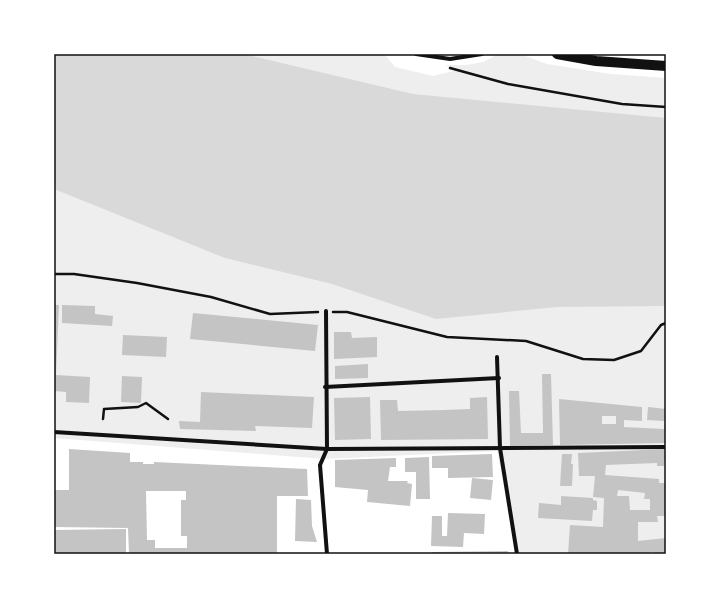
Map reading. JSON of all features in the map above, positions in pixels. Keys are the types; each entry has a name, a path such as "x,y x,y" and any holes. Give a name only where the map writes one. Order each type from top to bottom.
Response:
{"main road":[{"path":"557,54 580,59 666,66"}],"street":[{"path":"416,54 450,59 482,54"},
{"path":"326,311 327,449 320,465 327,554"},
{"path":"497,357 499,378 500,448 517,554"},
{"path":"326,387 499,378"},
{"path":"54,432 327,449 666,447"}],"path":[{"path":"445,67 508,84 622,104 666,107"},
{"path":"54,274 74,274 137,283 211,297 270,314 326,311 347,312 447,337 526,341 583,359 614,360 641,351 661,325 666,323"},
{"path":"103,419 104,409 138,407 146,403 168,419"}],"shaded area":[{"path":"54,54 384,54 395,67 433,76 457,70 445,65 466,65 483,62 498,54 520,54 547,64 611,74 666,78 666,554 518,554 497,451 324,459 54,438"},
{"path":"54,54 243,54 413,94 666,118 666,306 557,307 436,319 332,284 225,258 54,189"}],"building":[{"path":"54,305 59,305 56,375 90,377 89,403 66,402 66,392 54,391"},
{"path":"62,305 95,306 95,314 113,316 112,326 62,323"},
{"path":"193,313 318,325 315,351 190,339"},
{"path":"334,332 351,332 352,338 377,337 377,357 334,359"},
{"path":"123,335 167,337 166,357 122,355"},
{"path":"368,364 368,378 335,379 335,366"},
{"path":"542,374 551,374 553,445 510,446 509,391 519,391 521,433 543,433"},
{"path":"122,376 142,377 141,403 121,402"},
{"path":"201,392 314,397 312,428 255,426 256,431 180,429 179,421 200,422"},
{"path":"370,397 371,439 335,440 334,398"},
{"path":"487,397 488,439 381,440 380,400 397,400 398,411 444,410 470,409 470,398"},
{"path":"559,399 642,407 642,421 624,420 624,427 664,429 665,421 647,420 648,407 666,409 666,443 560,445","holes":["602,416 616,416 616,424 602,424"]},
{"path":"69,449 130,453 130,462 143,462 143,464 154,464 154,462 307,469 308,496 277,496 277,554 129,554 128,528 54,527 54,490 69,490","holes":["146,491 186,491 186,500 181,500 181,536 187,536 187,548 155,548 155,540 147,540"]},
{"path":"666,449 666,461 664,461 664,466 657,466 657,463 606,465 605,475 659,479 659,483 666,483 666,516 657,516 658,522 638,522 638,541 666,538 666,554 654,554 654,552 647,553 648,554 568,554 570,525 603,527 604,498 593,497 595,476 579,476 578,453","holes":["618,490 645,493 644,499 650,499 650,510 630,510 629,496 617,496"]},
{"path":"492,454 493,477 448,478 448,468 432,468 432,456"},
{"path":"562,454 572,454 572,486 560,486"},
{"path":"429,457 430,499 416,499 416,472 405,472 405,458"},
{"path":"396,458 396,467 390,467 388,481 408,481 407,483 412,484 410,506 367,502 368,490 335,487 335,460"},
{"path":"472,478 493,480 491,500 470,498"},
{"path":"561,496 593,498 593,500 597,501 597,510 593,510 592,521 538,518 539,503 561,505"},
{"path":"296,499 311,500 312,526 317,542 295,541"},
{"path":"448,513 485,514 484,534 464,533 463,547 431,546 432,516 442,516 442,536 447,536"},
{"path":"126,529 126,554 54,554 54,530"},
{"path":"508,551 509,554 432,554 432,552"}]}
